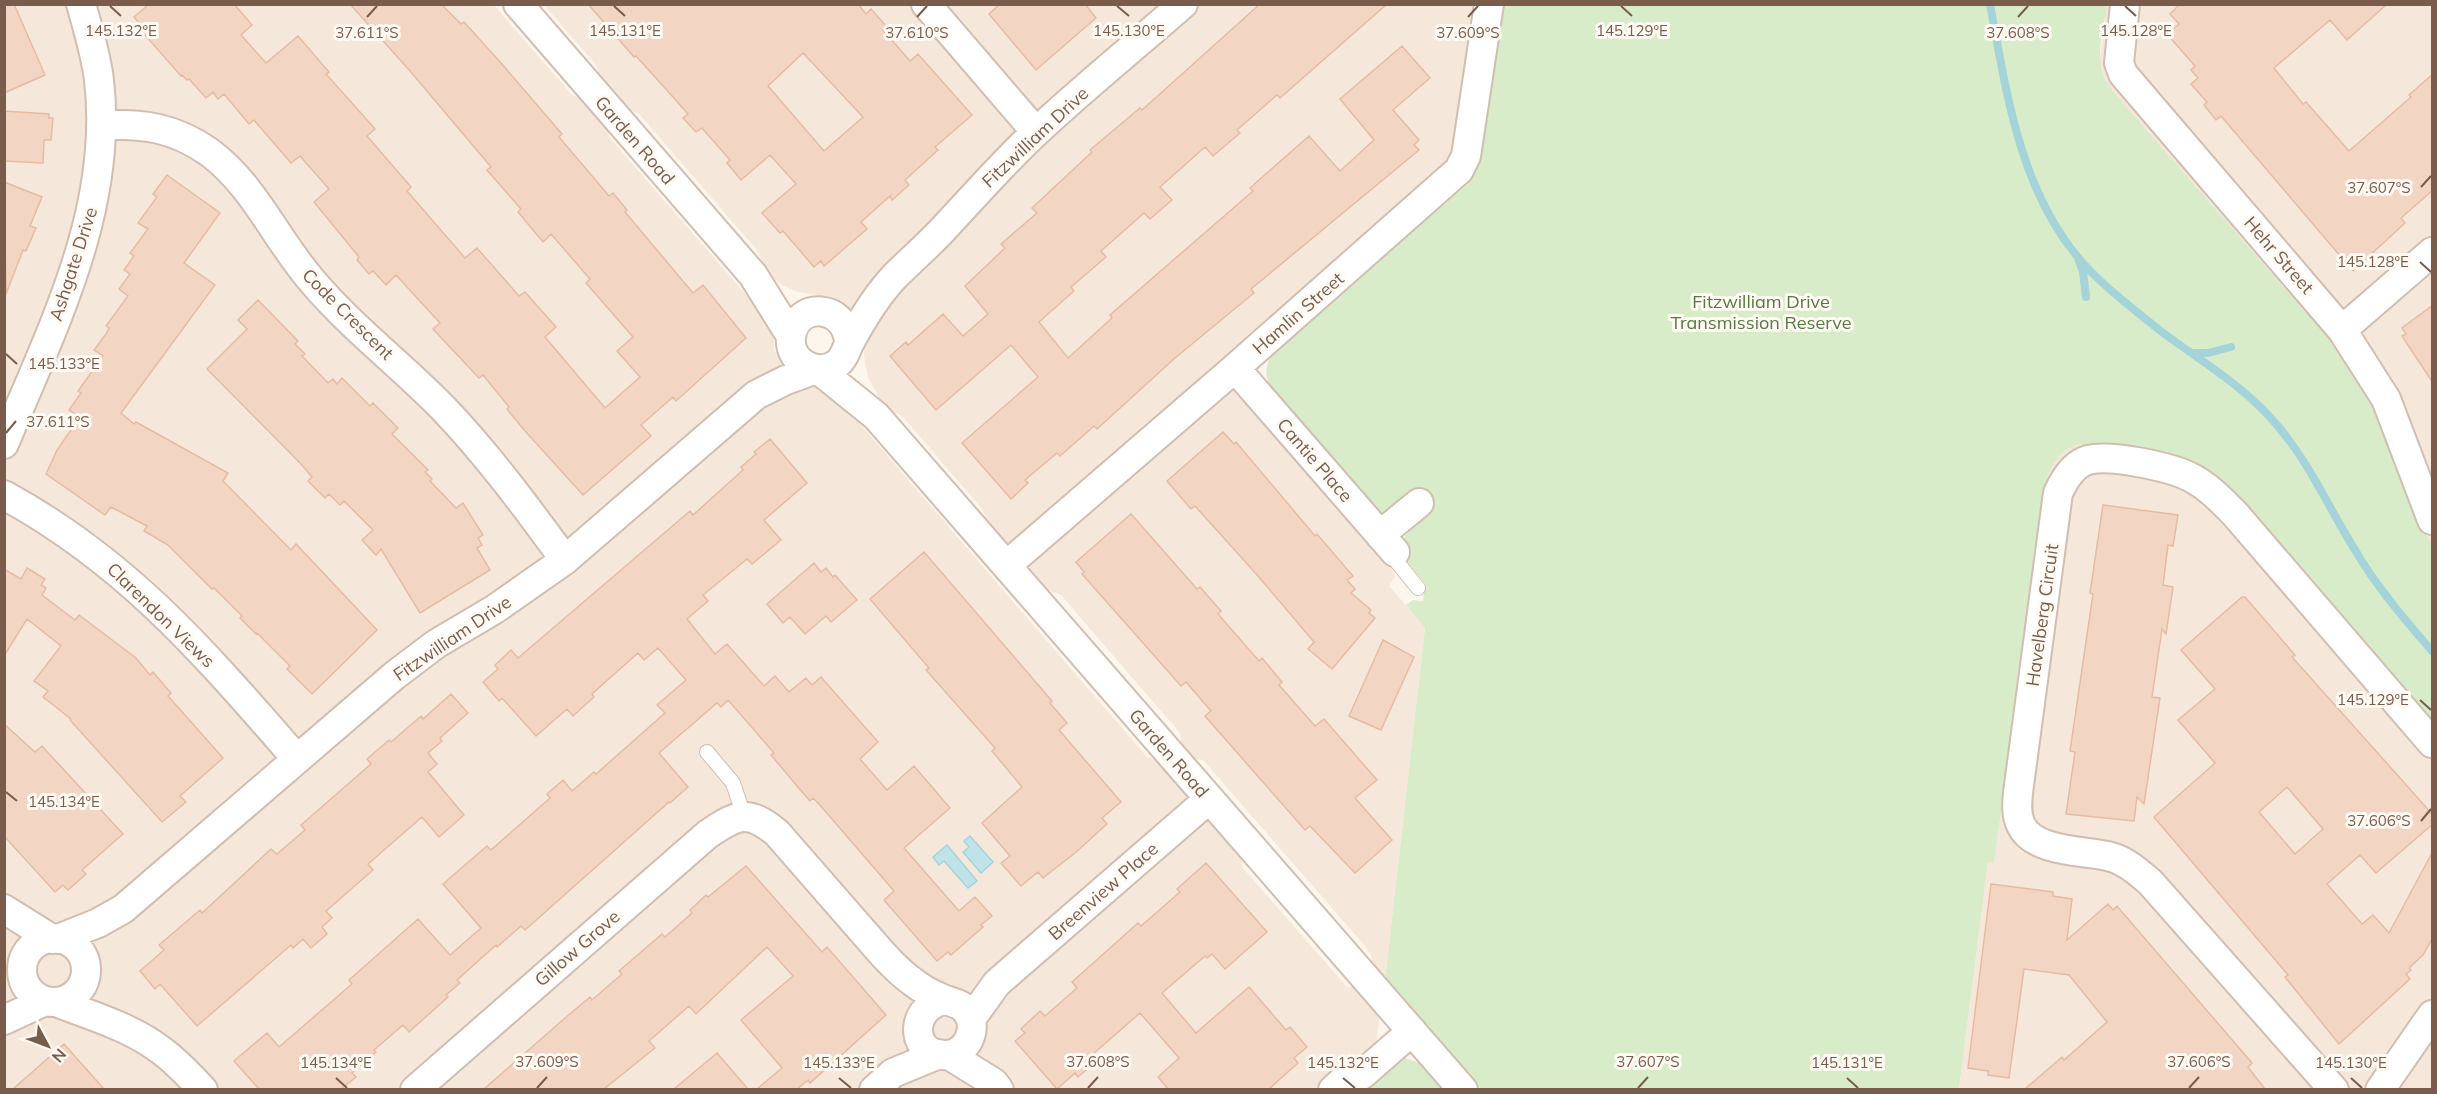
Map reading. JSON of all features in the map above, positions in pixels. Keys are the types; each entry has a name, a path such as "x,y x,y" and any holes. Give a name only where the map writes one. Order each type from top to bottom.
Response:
{"street":[{"name":"Ashgate Drive","path":"4,444 81,252 93,209 102,125 99,79 81,4"},
{"name":"Garden Road","path":"518,4 753,275 791,338"},
{"path":"926,4 1035,132"},
{"name":"Fitzwilliam Drive","path":"849,345 866,314 893,278 1035,132 1184,4"},
{"name":"Hamlin Street","path":"1006,565 1235,368 1459,170 1466,156 1489,4"},
{"name":"Hehr Street","path":"2125,4 2119,63 2123,74 2342,330 2386,399 2433,520"},
{"name":"Code Crescent","path":"102,125 134,124 159,128 183,137 208,152 228,169 261,206 280,238 311,280 353,324 444,410 497,472 566,560"},
{"path":"2342,330 2433,252"},
{"name":"Garden Road","path":"753,275 818,311"},
{"name":"Fitzwilliam Drive","path":"818,311 846,303 893,278"},
{"path":"818,311 838,317 848,333 849,345 841,361 834,366 817,369 801,362 795,356 791,338 793,327 799,320 818,311"},
{"name":"Fitzwilliam Drive","path":"756,395 791,338"},
{"name":"Garden Road","path":"849,345 861,385 876,416"},
{"name":"Cantie Place","path":"1235,368 1388,544"},
{"name":"Garden Road","path":"817,369 876,416 1463,1089"},
{"name":"Fitzwilliam Drive","path":"55,939 98,923 123,909 395,675 436,644 495,609 566,560 756,395 786,380 817,369"},
{"name":"Havelberg Circuit","path":"2334,1089 2150,882 2132,867 2113,857 2046,845 2025,832 2020,823 2018,793 2058,493 2064,480 2075,467 2087,460 2106,458 2168,468 2193,478 2215,494 2235,514 2433,743"},
{"name":"Clarendon Views","path":"4,495 89,548 148,597 219,669 297,759"},
{"path":"1388,544 1419,503"},
{"name":"Breenview Place","path":"960,1013 1209,799"},
{"path":"744,816 762,820 777,833 899,972 960,1013 996,1086"},
{"name":"Gillow Grove","path":"415,1089 708,834 727,821 744,816"},
{"path":"4,909 55,939 77,948 83,956 86,972 106,1008 125,1028"},
{"name":"Fitzwilliam Drive","path":"86,972 123,909"},
{"path":"4,922 13,940 29,989 36,997 125,1028 163,1051 203,1089"},
{"path":"4,1002 23,972 25,959 30,950 38,943 55,939"},
{"path":"4,1020 75,995 82,987 86,972"},
{"path":"899,972 924,1045 944,1054 996,1086"},
{"path":"884,1081 928,1006 960,1013"},
{"path":"884,1081 965,1046 960,1013"},
{"path":"2380,1089 2433,1015"},
{"path":"1340,1083 1364,1073 1407,1025"}],"lane":[{"path":"1388,544 1397,562 1418,588"},
{"path":"707,752 733,783 744,816"}],"shaded area":[{"path":"5,5 494,5 572,95 581,98 608,126 609,137 749,298 761,307 774,330 774,350 803,385 818,385 848,410 1147,757 1157,759 1241,856 1242,867 1347,987 1353,986 1358,989 1380,1015 1372,1073 1354,1089 5,1090"},
{"path":"544,5 1474,5 1454,148 1448,163 1216,366 1393,571 1395,577 1389,586 1425,627 1385,980 1372,964 1371,955 1365,946 1203,760 1191,758 1182,747 1180,733 1061,595 1046,590 988,525 983,510 903,417 884,407 868,377 864,356 864,337 856,321 833,298 798,292 782,285 768,274 757,250 639,114 625,109 599,77 597,66"},
{"path":"2107,5 2432,5 2432,1089 1959,1090 1988,862 1994,862 2046,481 2059,358"}],"green space":[{"name":"Fitzwilliam Drive Transmission Reserve","path":"1503,5 2107,5 2100,63 2108,84 2304,311 2307,308 2336,345 2376,408 2415,513 2432,546 2432,723 2216,475 2179,456 2156,450 2095,443 2068,449 2053,465 2046,481 1994,863 1988,862 1959,1089 1481,1089 1385,980 1425,628 1406,605 1413,600 1423,601 1425,583 1403,557 1411,550 1404,537 1432,509 1414,488 1388,511 1382,513 1377,510 1274,392 1268,381 1266,370 1276,349 1468,184 1476,170 1481,153"},
{"path":"1405,1058 1422,1064 1445,1090 1354,1090 1395,1059"}],"water":[{"path":"970,836 993,862 981,873 963,852 969,847 964,841"},
{"path":"947,845 977,881 968,888 944,861 939,865 933,857"}],"building":[{"path":"4,4 14,4 45,75 4,93"},
{"path":"149,4 234,4 252,25 241,35 266,63 298,36 329,72 326,74 375,129 367,136 411,187 407,191 465,258 477,248 519,296 525,292 556,327 545,337 605,408 640,377 617,351 633,337 586,283 590,279 551,234 543,242 518,212 521,209 487,170 491,167 350,4 441,4 461,24 464,22 501,63 562,134 559,137 609,196 613,193 627,210 625,212 693,293 703,285 746,338 676,401 673,397 641,425 651,436 583,495 525,431 483,375 479,378 433,329 440,323 396,275 386,285 373,271 369,274 357,260 359,257 314,202 329,189 300,156 291,163 254,120 249,124 224,94 218,99 213,92 206,98 189,79 181,76 136,25 139,23 134,17"},
{"path":"588,4 858,4 866,14 871,9 887,27 883,30 910,61 918,54 972,115 935,147 938,150 905,180 909,185 892,200 890,196 861,222 867,229 824,266 821,261 814,267 783,231 780,233 762,213 796,184 770,155 741,180 727,163 730,160 702,128 696,132 683,118 688,114 636,56 634,57","holes":["803,53 863,117 824,151 768,86"]},
{"path":"1000,4 1085,4 1096,18 1036,70 989,14"},
{"path":"1260,4 1387,4 1280,98 1277,95 1237,130 1240,133 1213,156 1205,147 1160,187 1172,200 1150,219 1144,213 1101,251 1106,257 1071,287 1074,291 1039,322 1068,358 1112,318 1110,315 1253,191 1250,188 1309,136 1340,171 1374,140 1340,99 1402,46 1430,78 1393,110 1419,140 1414,145 1419,150 1251,289 1254,293 1175,358 1097,429 1094,426 1060,456 1057,453 1025,480 1028,483 1011,499 962,443 1038,377 1011,345 936,410 890,356 906,342 908,345 943,314 963,336 988,314 965,286 1005,248 1001,244 1037,213 1032,208 1092,152 1090,150 1140,108 1142,110"},
{"path":"2180,4 2387,4 2347,40 2330,20 2274,68 2303,104 2306,102 2349,151 2411,97 2409,95 2433,74 2433,190 2401,218 2405,223 2353,271 2221,116 2216,120 2204,105 2207,102 2191,84 2198,78 2191,70 2195,66 2167,34 2179,24 2170,14"},
{"path":"4,111 49,114 49,118 53,118 51,140 44,140 43,163 4,161"},
{"path":"167,175 220,213 184,263 215,285 121,413 134,424 136,422 228,473 223,481 291,550 296,544 377,630 312,694 287,669 290,666 240,618 242,616 214,588 212,589 168,545 144,531 147,526 111,507 105,515 46,474 57,450 80,417 69,410 81,393 78,391 103,356 94,350 109,328 106,326 128,296 119,289 130,274 124,270 134,256 130,253 148,229 138,223 157,197 153,194"},
{"path":"4,182 42,197 30,226 36,228 26,251 23,250 6,294"},
{"path":"258,300 298,341 295,344 305,354 302,356 328,383 333,379 337,384 342,378 370,406 373,403 398,428 392,434 428,470 425,472 432,479 430,481 456,508 463,503 483,535 478,538 482,545 477,548 490,570 420,613 381,549 376,555 362,540 373,530 344,501 340,505 329,494 325,498 308,481 312,477 301,464 207,369 247,329 238,320"},
{"path":"2433,305 2433,383 2402,336 2406,334 2402,328"},
{"path":"1223,432 1234,444 1236,442 1315,536 1317,534 1353,576 1347,580 1355,589 1351,593 1371,610 1369,613 1375,618 1332,669 1308,649 1314,642 1258,576 1195,506 1191,509 1167,481"},
{"path":"770,439 807,483 764,520 781,540 752,564 747,559 703,595 708,601 687,619 715,654 727,644 764,686 775,676 789,692 806,678 812,685 821,677 878,742 860,759 887,790 914,766 950,808 904,848 959,911 975,897 992,916 951,955 948,952 937,961 884,900 894,891 819,804 813,798 810,801 771,755 774,753 728,700 721,707 717,703 659,753 688,787 525,930 521,926 497,947 496,945 457,980 460,983 446,995 448,997 409,1032 403,1025 374,1050 376,1052 352,1073 356,1077 341,1089 259,1089 234,1061 267,1033 279,1047 352,984 349,980 418,919 450,955 481,928 443,884 487,846 491,850 550,798 547,794 563,780 572,791 594,772 596,774 665,713 657,705 686,680 658,648 644,660 638,653 592,694 594,697 573,716 567,709 536,736 502,698 499,701 483,682 498,669 495,665 511,650 518,658 690,511 693,515 743,470 741,467 756,454 754,452"},
{"path":"2103,505 2178,515 2173,546 2168,545 2163,585 2173,587 2166,634 2162,629 2152,697 2160,698 2144,804 2137,797 2134,821 2066,814 2075,752 2070,751 2093,594 2090,593"},
{"path":"1131,514 1197,589 1200,587 1221,611 1218,614 1259,661 1262,658 1282,682 1279,685 1315,726 1324,719 1377,780 1355,798 1392,840 1355,873 1310,826 1305,830 1205,716 1211,711 1186,682 1181,686 1082,574 1084,572 1076,562"},
{"path":"924,552 1052,701 1050,703 1067,723 1059,730 1121,802 1102,818 1107,824 1075,853 1043,878 1038,872 1021,886 1001,863 1010,856 982,823 1022,787 992,751 995,748 926,670 929,668 870,599"},
{"path":"814,563 821,572 826,568 833,577 835,575 857,600 831,622 826,616 805,634 790,617 783,623 767,604"},
{"path":"27,568 45,579 41,585 46,588 42,595 75,620 79,615 136,658 150,675 153,672 171,693 168,696 223,758 180,796 186,802 162,822 71,719 43,697 48,691 34,681 61,646 27,619 4,656 4,569 21,579"},
{"path":"2242,597 2245,597 2295,655 2292,657 2433,815 2433,824 2376,873 2360,855 2327,884 2362,924 2373,915 2389,933 2433,851 2433,937 2423,955 2409,968 2411,970 2406,974 2410,979 2339,1044 2285,977 2288,975 2154,817 2215,763 2178,720 2215,689 2181,650","holes":["2287,787 2323,829 2295,854 2259,812"]},
{"path":"1383,640 1414,657 1381,730 1349,716"},
{"path":"451,694 468,713 440,738 442,741 428,753 437,764 428,772 464,815 439,837 422,817 368,864 373,870 326,911 332,918 322,927 327,934 311,948 303,939 293,948 291,945 197,1026 160,984 155,989 140,971 164,950 159,945 200,910 202,913 271,849 277,854 305,830 301,825 371,764 367,759 421,716 423,719"},
{"path":"4,724 35,752 42,746 123,834 82,870 86,874 68,890 63,885 55,892 4,836"},
{"path":"1206,863 1267,932 1225,969 1212,954 1207,958 1205,956 1162,993 1196,1033 1249,987 1286,1030 1290,1027 1307,1047 1294,1058 1298,1063 1269,1089 1168,1089 1158,1077 1179,1058 1140,1013 1093,1054 1098,1060 1078,1077 1075,1073 1057,1089 1015,1041 1025,1033 1021,1029 1040,1011 1045,1016 1077,988 1072,982 1138,923 1141,926 1180,892 1177,889"},
{"path":"746,866 822,952 827,947 886,1015 810,1083 808,1080 797,1089 757,1089 782,1068 741,1020 793,976 767,947 696,1014 689,1006 649,1041 655,1048 604,1089 484,1089 590,997 592,1000 622,974 619,971 662,934 665,937 692,913 690,910 706,895 708,897"},
{"path":"1991,884 2053,892 2053,896 2072,899 2067,940 2108,904 2113,910 2117,906 2252,1063 2248,1067 2265,1089 2025,1089 2062,1057 2064,1060 2107,1022 2069,975 2024,969 2009,1078 1988,1075 1988,1071 1968,1068"},
{"path":"64,1044 104,1089 13,1089"},
{"path":"717,1053 748,1089 674,1089"}],"waterway":[{"path":"1990,4 2002,70 2018,136 2041,198 2057,228 2084,265 2102,283 2153,325 2233,383 2263,409 2299,454 2372,577 2432,651"},
{"path":"2079,261 2083,272 2086,297"},
{"path":"2194,353 2208,353 2231,347"}]}
